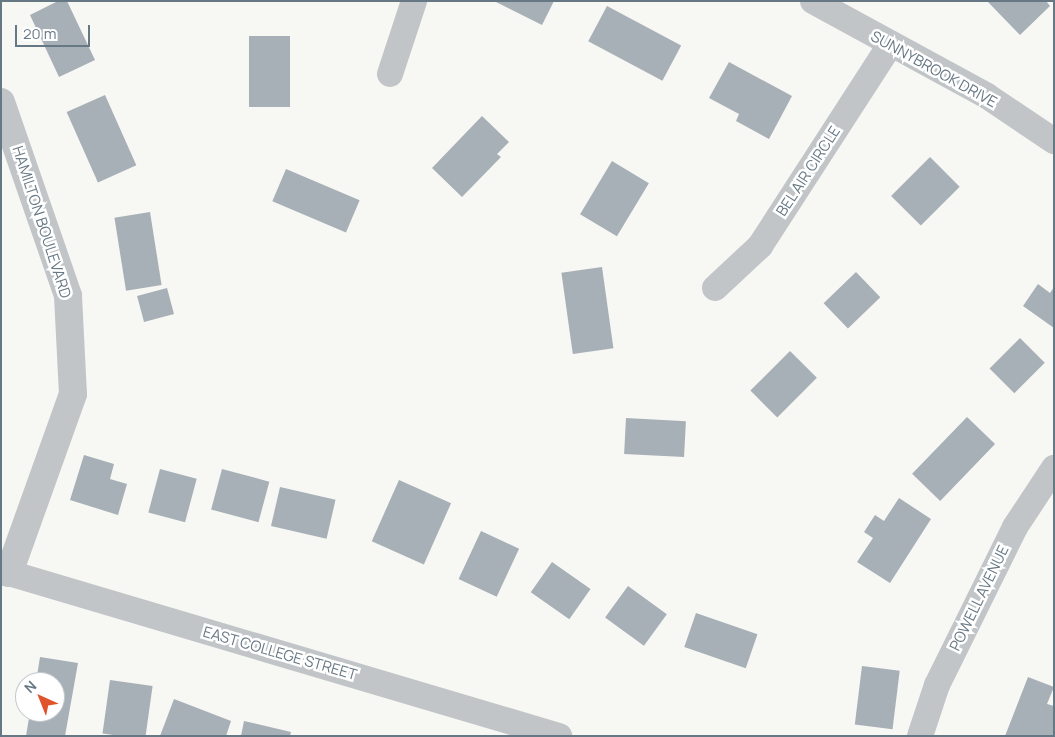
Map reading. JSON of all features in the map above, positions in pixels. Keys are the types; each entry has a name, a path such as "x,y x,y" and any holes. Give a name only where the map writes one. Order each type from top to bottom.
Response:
{"street":[{"path":"390,74 414,1"},
{"name":"SUNNYBROOK DRIVE","path":"813,1 890,45 988,96 1054,141"},
{"name":"BEL AIR CIRCLE","path":"715,288 760,246 890,45"},
{"name":"HAMILTON BOULEVARD","path":"1,102 68,296 73,394 5,572"},
{"name":"POWELL AVENUE","path":"920,736 937,685 1014,527 1054,468"},
{"name":"EAST COLLEGE STREET","path":"5,572 560,736"}],"building":[{"path":"58,1 67,1 95,60 59,77 30,15"},
{"path":"494,1 554,1 542,25"},
{"path":"987,1 1046,1 1050,6 1020,35"},
{"path":"607,6 681,45 662,81 588,41"},
{"path":"249,36 290,36 290,107 249,107"},
{"path":"729,62 792,96 769,139 736,121 739,114 709,98"},
{"path":"105,95 136,165 98,182 67,112"},
{"path":"482,116 509,142 497,154 501,157 462,197 432,168"},
{"path":"930,157 960,187 921,226 891,196"},
{"path":"612,161 649,183 617,236 580,214"},
{"path":"286,169 360,200 346,232 272,201"},
{"path":"150,212 162,285 126,291 114,218"},
{"path":"602,267 613,348 573,354 561,273"},
{"path":"856,272 880,297 848,328 824,303"},
{"path":"1038,284 1050,293 1054,287 1054,328 1023,306"},
{"path":"167,288 174,314 144,322 137,296"},
{"path":"1020,338 1045,363 1014,393 990,368"},
{"path":"790,351 817,378 777,417 750,391"},
{"path":"967,417 995,444 940,501 912,474"},
{"path":"626,418 686,421 684,457 624,454"},
{"path":"84,455 114,464 110,479 127,484 118,515 70,500"},
{"path":"160,469 197,479 185,522 148,512"},
{"path":"222,469 269,482 258,522 211,510"},
{"path":"399,480 451,503 424,564 372,541"},
{"path":"280,487 336,500 327,539 271,526"},
{"path":"899,498 931,519 890,583 857,562 873,538 864,532 875,515 884,521"},
{"path":"481,531 519,549 497,597 459,579"},
{"path":"552,562 591,589 569,619 531,592"},
{"path":"628,586 667,614 644,646 605,618"},
{"path":"696,613 757,634 746,668 684,647"},
{"path":"40,657 78,663 65,736 26,736 28,722 65,722 65,672 38,672"},
{"path":"862,666 900,671 893,729 855,725"},
{"path":"1028,677 1054,687 1047,704 1054,706 1054,736 1005,736"},
{"path":"110,680 153,686 146,736 102,733"},
{"path":"174,699 231,721 226,736 160,736"},
{"path":"244,721 291,732 290,736 241,736"}]}
